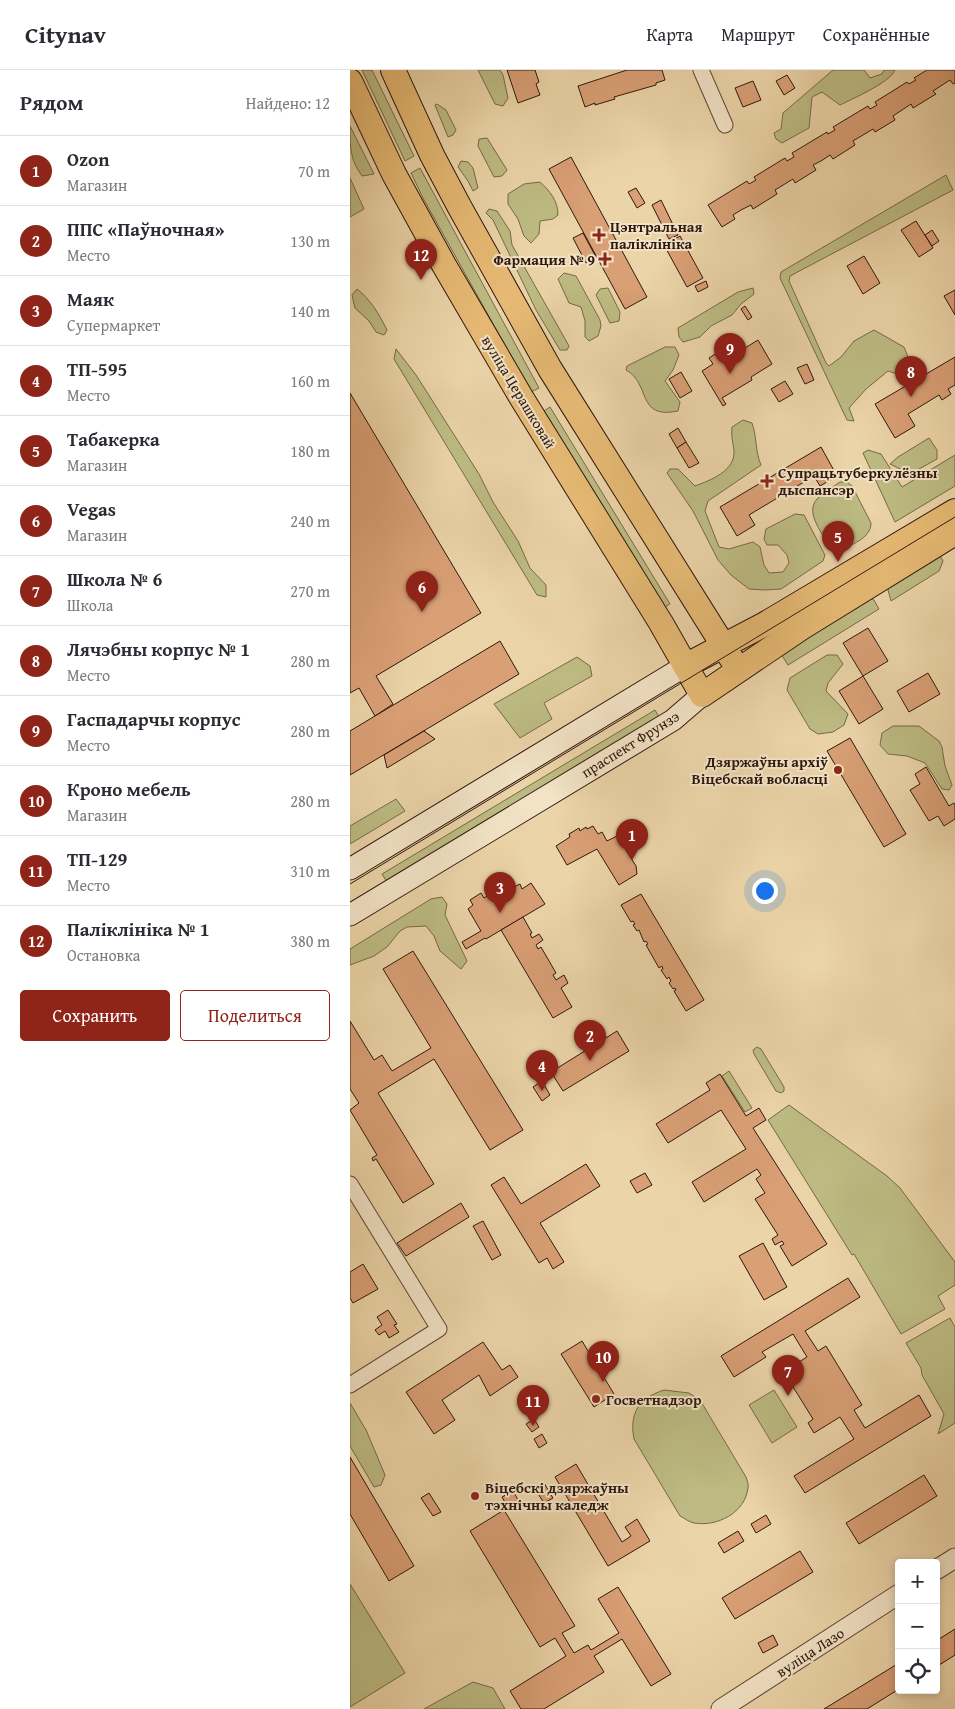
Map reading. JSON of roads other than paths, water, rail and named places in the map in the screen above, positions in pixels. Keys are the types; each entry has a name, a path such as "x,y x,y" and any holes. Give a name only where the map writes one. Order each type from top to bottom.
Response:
{"main road":[{"path":"393,70 432,155 459,206 556,377 738,669"},
{"name":"вуліца Церашковай","path":"350,81 394,174 444,265 521,397 658,617 702,695"},
{"path":"521,397 531,402 547,398 554,389 556,377"},
{"path":"350,868 685,666 749,633 955,510"},
{"name":"праспект Фрунзэ","path":"350,915 672,720 738,669 955,533"}],"street":[{"path":"701,70 725,125"},
{"path":"350,1184 439,1328 350,1385"},
{"path":"940,1567 955,1558"},
{"name":"вуліца Лазо","path":"721,1709 895,1597"}],"tram line":[{"path":"350,884 955,517"}],"place":[{"name":"Цэнтральная паліклініка","path":"599,235"},
{"name":"Фармация № 9","path":"605,259"},
{"name":"Паліклініка № 1","path":"421,280"},
{"name":"Гаспадарчы корпус","path":"730,374"},
{"name":"Лячэбны корпус № 1","path":"911,397"},
{"name":"Супрацьтуберкулёзны дыспансэр","path":"767,481"},
{"name":"Табакерка","path":"838,562"},
{"name":"Vegas","path":"422,612"},
{"name":"Дзяржаўны архіў Віцебскай вобласці","path":"838,770"},
{"name":"Ozon","path":"632,860"},
{"name":"Маяк","path":"500,913"},
{"name":"ППС «Паўночная»","path":"590,1061"},
{"name":"ТП-595","path":"542,1091"},
{"name":"Кроно мебель","path":"603,1382"},
{"name":"Школа № 6","path":"788,1396"},
{"name":"Госветнадзор","path":"596,1399"},
{"name":"ТП-129","path":"533,1426"},
{"name":"Віцебскі дзяржаўны тэхнічны каледж","path":"475,1496"}]}
